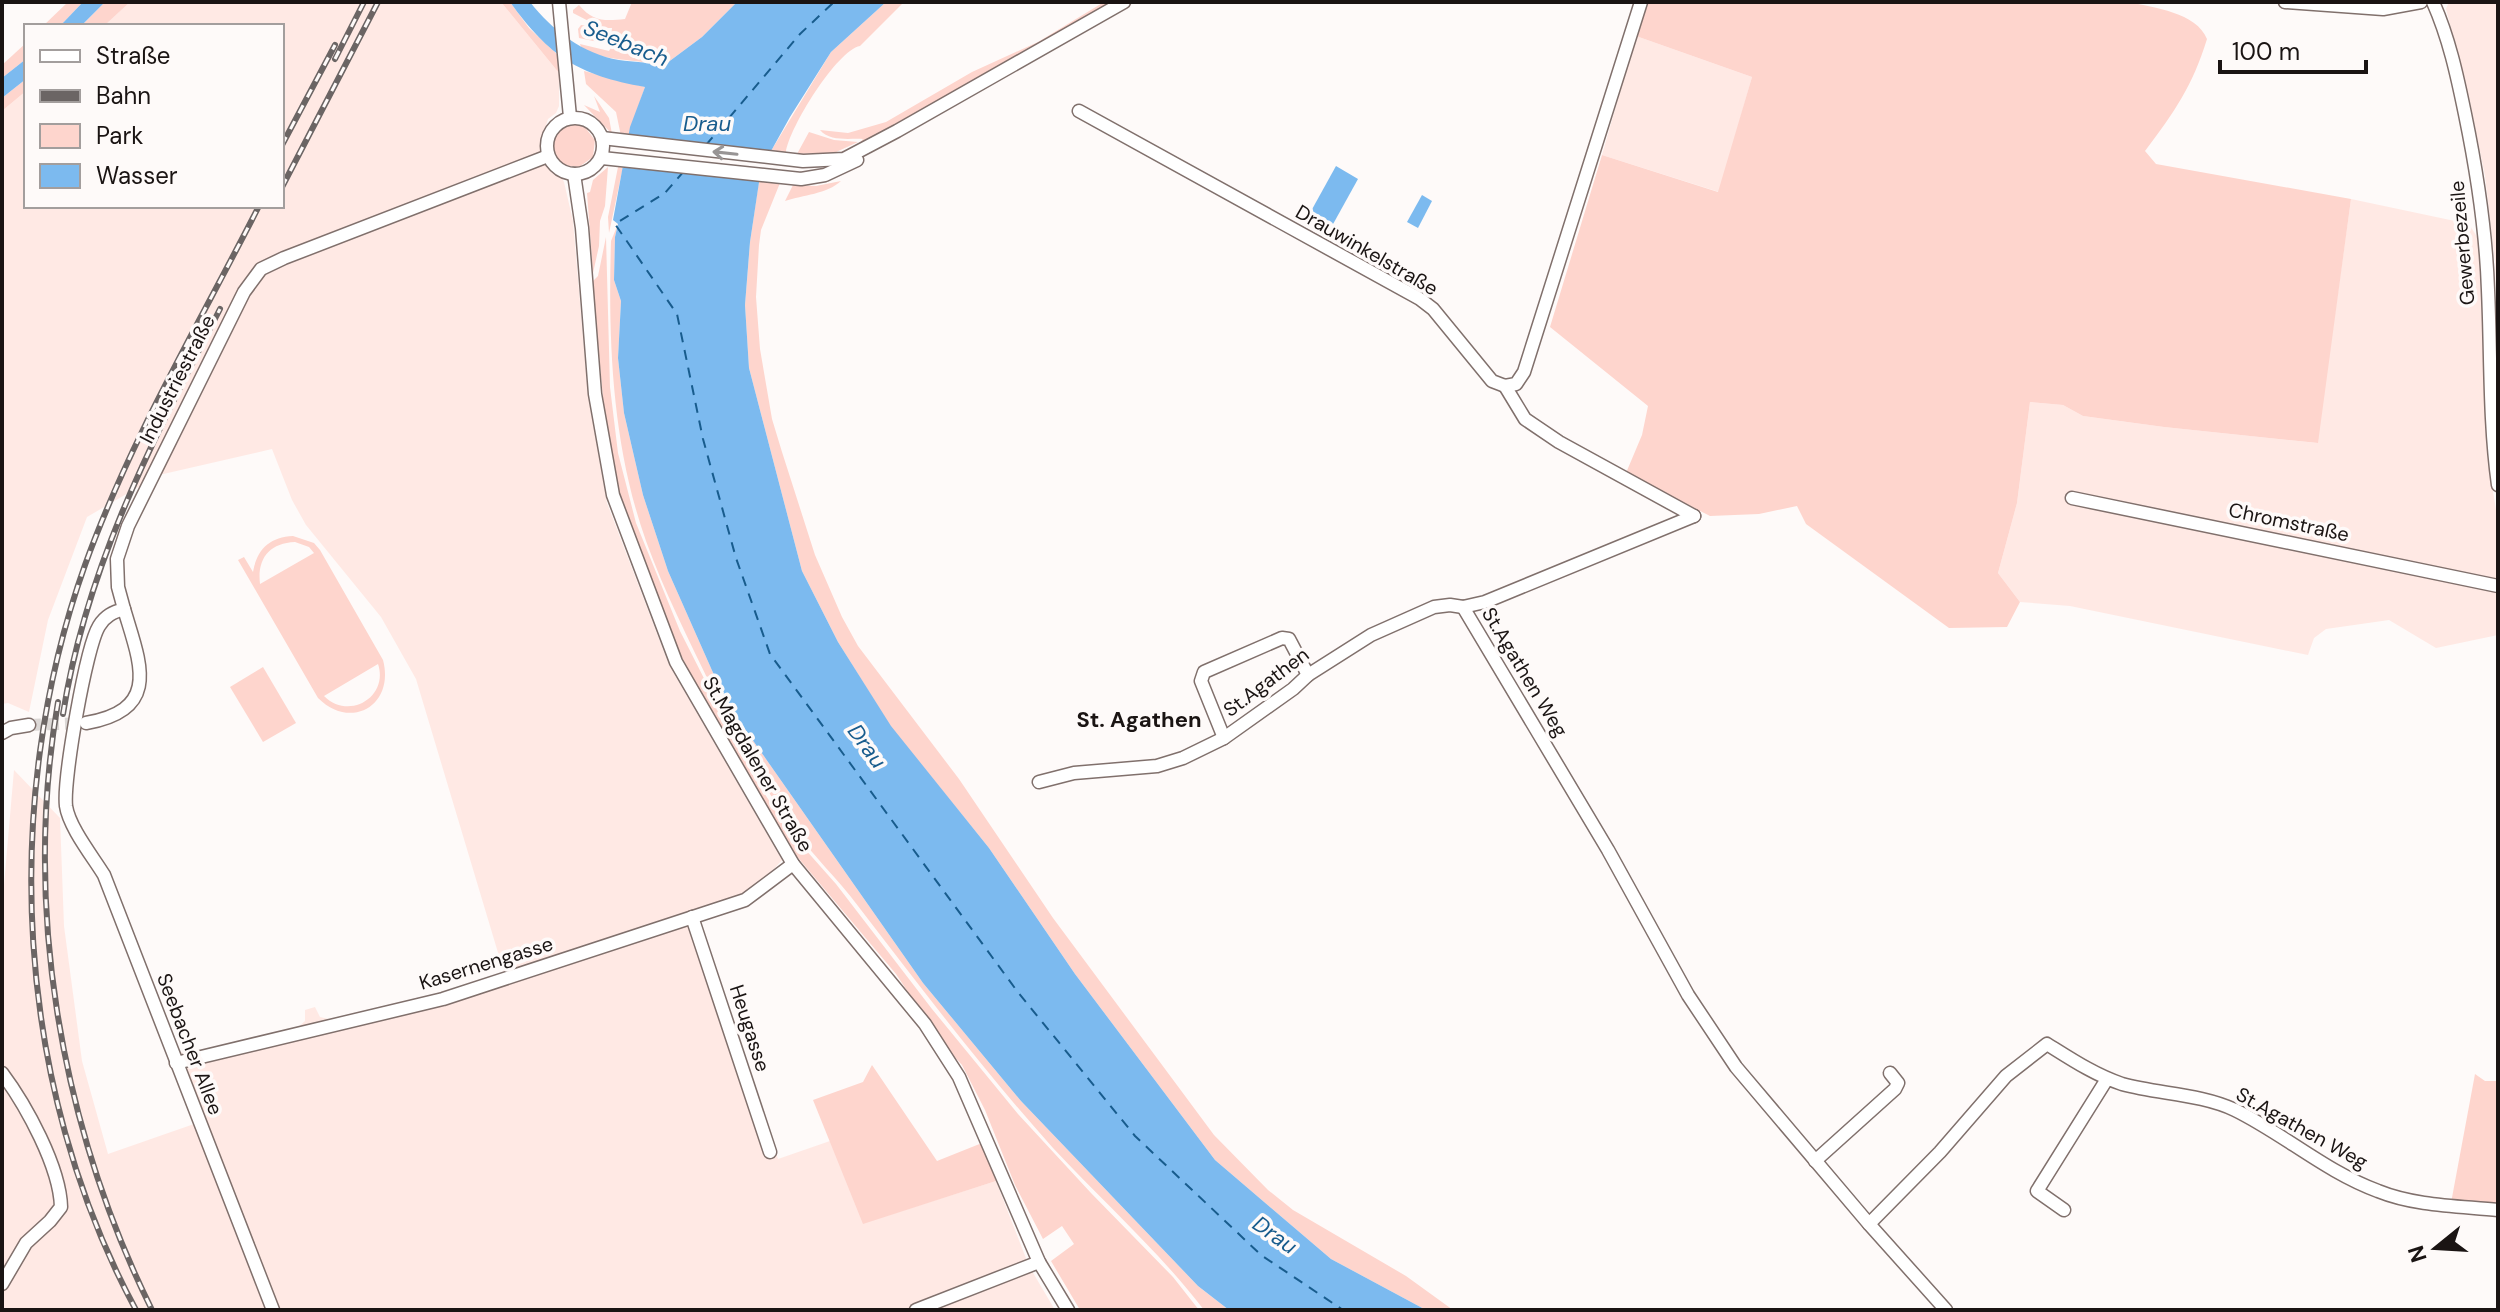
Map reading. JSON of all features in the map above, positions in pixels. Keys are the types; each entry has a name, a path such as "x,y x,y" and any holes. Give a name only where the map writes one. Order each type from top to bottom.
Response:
{"street":[{"path":"606,139 803,161 844,159 1124,2"},
{"path":"1505,386 1516,384 1524,372 1641,2"},
{"path":"2285,2 2383,9 2421,2"},
{"name":"Gewerbezeile","path":"2433,2 2450,46 2483,218 2488,278 2492,431 2498,485"},
{"path":"560,6 570,117"},
{"name":"Drauwinkelstraße","path":"1079,111 1420,299 1433,309 1492,381 1505,386"},
{"path":"605,158 606,139 589,121 570,117 553,127 547,139 548,156 562,172 574,174 588,172 605,158 801,179 818,177 843,167 897,131"},
{"name":"Industriestraße","path":"86,723 123,712 137,692 140,666 118,587 117,559 128,526 244,292 261,269 548,156"},
{"name":"St.Magdalener Straße","path":"574,174 595,394 614,501 676,662 793,864 925,1024 959,1077 1039,1262 1068,1310"},
{"name":"St.Agathen Weg","path":"1505,386 1525,419 1559,442 1694,516 1553,576 1485,602 1463,607 1608,850 1688,995 1736,1067 1946,1310"},
{"name":"Chromstraße","path":"2072,498 2498,586"},
{"name":"St.Agathen","path":"1039,782 1074,773 1157,766 1183,758 1224,738 1342,652 1398,621 1434,607 1463,607"},
{"name":"Seebacher Allee","path":"124,609 105,618 94,636 72,747 66,797 69,818 104,875 273,1310"},
{"path":"1224,738 1201,681 1204,672 1282,638 1289,639 1293,644 1308,675"},
{"path":"2,733 29,725"},
{"name":"Kasernengasse","path":"176,1063 443,999 751,898 793,864"},
{"name":"Heugasse","path":"692,917 770,1152"},
{"name":"St.Agathen Weg","path":"1869,1224 1940,1152 2006,1076 2047,1044 2107,1079 2234,1110 2328,1166 2379,1192 2441,1205 2498,1210"},
{"path":"2,1073 37,1131 56,1178 61,1207 26,1243 2,1284"},
{"path":"1815,1161 1895,1089 1898,1083 1890,1073"},
{"path":"2064,1210 2037,1191 2107,1079"},
{"path":"916,1310 1039,1262"}],"shaded area":[{"path":"130,2 501,2 559,73 559,106 548,119 541,142 564,182 573,221 588,395 607,503 669,665 782,860 750,896 697,918 778,1159 830,1141 864,1223 996,1181 1029,1266 1055,1310 2,1310 2,908 14,770 60,818 64,926 82,1061 108,1154 194,1124 181,1052 187,1055 296,1029 305,1021 305,1010 315,1007 320,1017 333,1020 505,976 416,679 381,617 306,525 292,500 272,449 159,475 87,517 48,620 29,712 8,703 2,704 2,111 24,93 24,208 284,208 284,24 106,24"},
{"path":"2449,2 2498,2 2498,348 2495,262 2485,176 2446,9"},
{"path":"1636,36 1752,77 1719,192 1602,155"},
{"path":"2351,199 2469,224 2479,240 2490,473 2498,522 2498,635 2436,648 2389,620 2326,629 2314,638 2308,655 2070,606 2020,602 1998,573 2017,503 2030,402 2063,405 2083,416 2317,443"}],"green space":[{"path":"68,2 83,2 62,24 45,24"},
{"path":"105,2 130,2 106,24 83,24"},
{"path":"501,2 510,2 529,28 558,55 559,73"},
{"path":"632,2 737,2 702,37 663,66 600,56 581,47 580,44 609,51 615,40 611,37 612,28 602,28 573,13 573,10 579,5 589,15 600,19 625,19"},
{"path":"886,2 904,2 827,75 805,109 786,152 771,151 831,52"},
{"path":"1104,2 1114,2 845,154 828,156 856,147 863,139 834,138 820,130 848,133 886,122 972,72 1038,42"},
{"path":"1648,2 2129,2 2162,9 2194,23 2207,39 2182,98 2145,151 2156,164 2351,199 2318,443 2083,416 2063,405 2030,402 2017,503 1998,573 2020,602 2007,627 1949,628 1806,524 1797,506 1759,514 1710,516 1626,473 1642,435 1648,406 1550,327 1602,155 1718,192 1752,77 1636,36"},
{"path":"581,25 596,31 603,43 579,38"},
{"path":"24,45 24,61 2,78 2,65"},
{"path":"584,71 645,87 628,136 621,136 616,112 586,84"},
{"path":"24,81 24,93 2,111 2,98"},
{"path":"594,96 609,118 612,134 584,105 600,112"},
{"path":"569,124 584,126 595,140 593,157 579,167 561,165 553,154 554,137"},
{"path":"809,132 834,140 858,142 834,153 797,154"},
{"path":"608,167 605,206 593,273 587,193 593,180"},
{"path":"618,167 623,167 609,233 608,217"},
{"path":"759,181 780,183 761,230 756,297 760,349 772,419 815,555 858,646 959,779 1053,918 1214,1135 1268,1190 1293,1210 1406,1276 1453,1310 1426,1310 1331,1259 1215,1160 1075,974 989,848 891,727 838,642 802,571 749,368 745,305"},
{"path":"841,181 822,191 785,201 793,185 816,186"},
{"path":"618,224 614,280 621,301 618,358 624,413 643,495 668,571 726,702 923,983 1021,1101 1198,1286 1229,1310 1204,1310 1168,1267 1027,1119 801,838 749,758 668,596 635,505 619,431 612,355 611,241"},
{"path":"606,237 610,387 618,453 636,523 680,631 755,779 789,831 836,884 1018,1114 1173,1277 1199,1310 1080,1310 1051,1261 1074,1244 1062,1226 1043,1239 1015,1185 985,1110 962,1065 942,1043 896,974 794,853 715,725 675,643 622,505 608,450 592,282 598,276"},
{"path":"293,536 314,543 320,550 383,660 383,690 367,708 344,712 331,708 318,698 238,560 244,557 253,572 266,546","holes":["295,542 309,547 314,553 260,584 261,567 267,554 278,545","378,664 378,686 364,702 345,706 324,696"]},
{"path":"263,667 296,723 263,742 230,687"},
{"path":"872,1065 937,1161 982,1143 996,1181 863,1224 813,1100 863,1082"},
{"path":"2475,1074 2485,1081 2498,1081 2498,1207 2451,1203"}],"water":[{"path":"83,2 105,2 83,24 62,24"},
{"name":"Drau","path":"510,2 530,2 558,31 593,52 619,60 663,66 702,37 737,2 886,2 831,52 790,117 761,169 750,242 745,305 749,368 802,571 838,642 891,726 989,848 1075,974 1215,1160 1331,1259 1426,1310 1229,1310 1198,1286 1021,1101 923,983 726,702 668,571 643,495 624,413 618,358 621,301 614,280 618,224 613,220 630,127 645,87 601,76 567,61 539,37"},
{"path":"24,61 24,81 2,98 2,78"},
{"path":"1336,166 1358,179 1327,235 1305,222"},
{"path":"1422,195 1432,201 1418,228 1407,222"}],"pier":[{"path":"624,136 776,151 765,170 763,181 619,167"}],"ferry route":[{"path":"706,145 800,34 834,2"},
{"path":"684,171 665,193 615,224 677,314 703,439 736,558 770,654 1017,991 1135,1136 1261,1255 1343,1310"}],"tunnel":[{"path":"29,725 83,723"}],"railway":[{"path":"335,59 364,2"},
{"path":"284,183 378,2"},
{"path":"284,141 335,45"},
{"path":"136,1310 96,1223 65,1133 44,1039 33,943 32,846 40,750 58,656 85,565 103,519 166,383 258,208"},
{"path":"63,714 88,607 105,556 147,456 220,309"},
{"path":"58,702 48,779 45,857 48,935 57,1013 73,1090 94,1165 120,1239 152,1310"}],"district":[{"name":"St. Agathen","path":"1139,719"}],"water label":[{"name":"Seebach","path":"626,43"}]}
